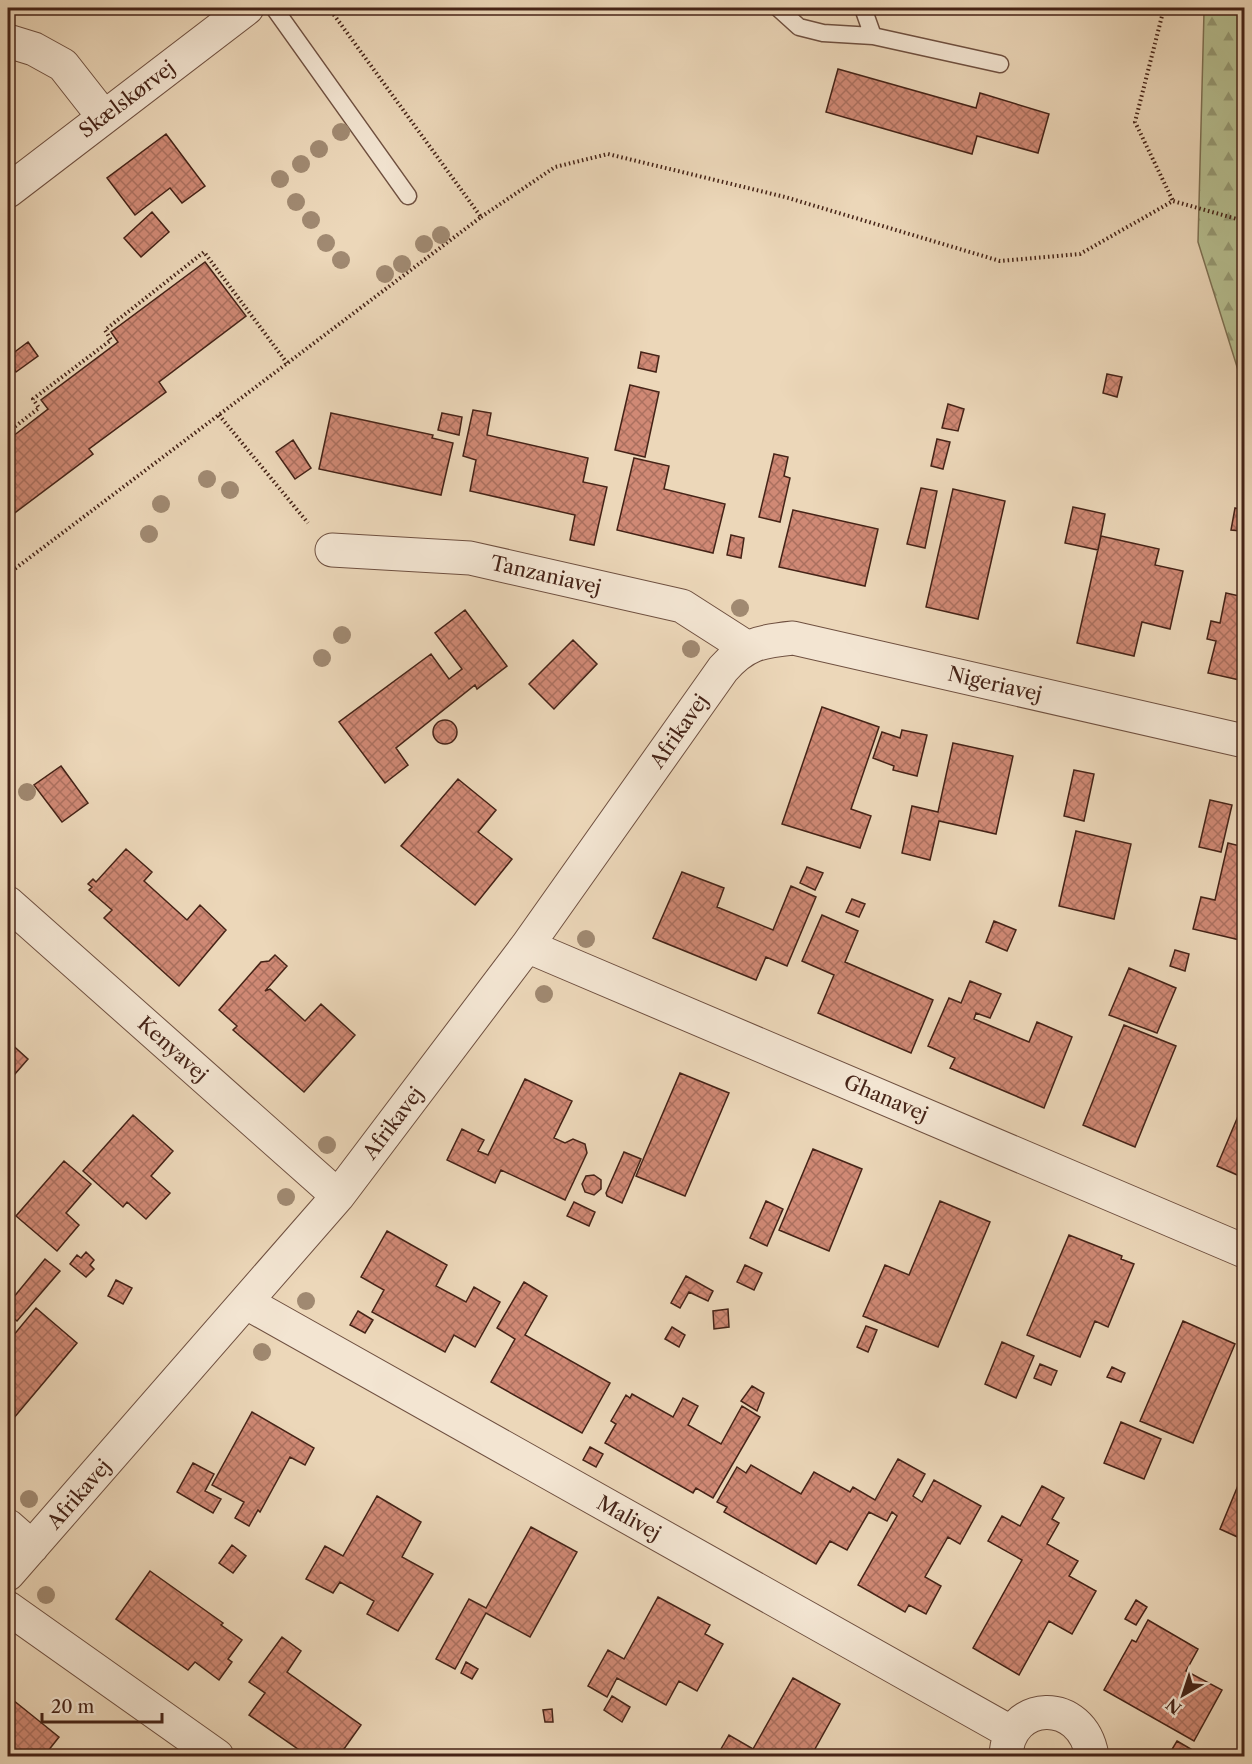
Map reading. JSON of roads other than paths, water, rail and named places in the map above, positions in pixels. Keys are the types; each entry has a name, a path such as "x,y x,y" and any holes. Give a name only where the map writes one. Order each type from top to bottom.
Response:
{"street":[{"name":"Skælskørvej","path":"8,191 247,8"},
{"path":"8,41 34,49 63,65 103,116"},
{"name":"Tanzaniavej","path":"332,550 470,558 682,606 746,647"},
{"name":"Nigeriavej","path":"746,647 768,640 793,638 1245,741"},
{"name":"Afrikavej","path":"8,1574 247,1303 338,1196 527,946 723,669 746,647"},
{"name":"Kenyavej","path":"8,903 338,1196"},
{"name":"Ghanavej","path":"527,946 1245,1251"},
{"name":"Malivej","path":"247,1303 1009,1745 1021,1723 1033,1715 1061,1714 1073,1720 1083,1730 1092,1756"},
{"path":"8,1526 32,1547"},
{"path":"8,1608 217,1756"}],"lane":[{"path":"274,8 408,196"},
{"path":"778,8 799,27 823,33 873,36 1000,64"},
{"path":"863,8 873,36"}]}
